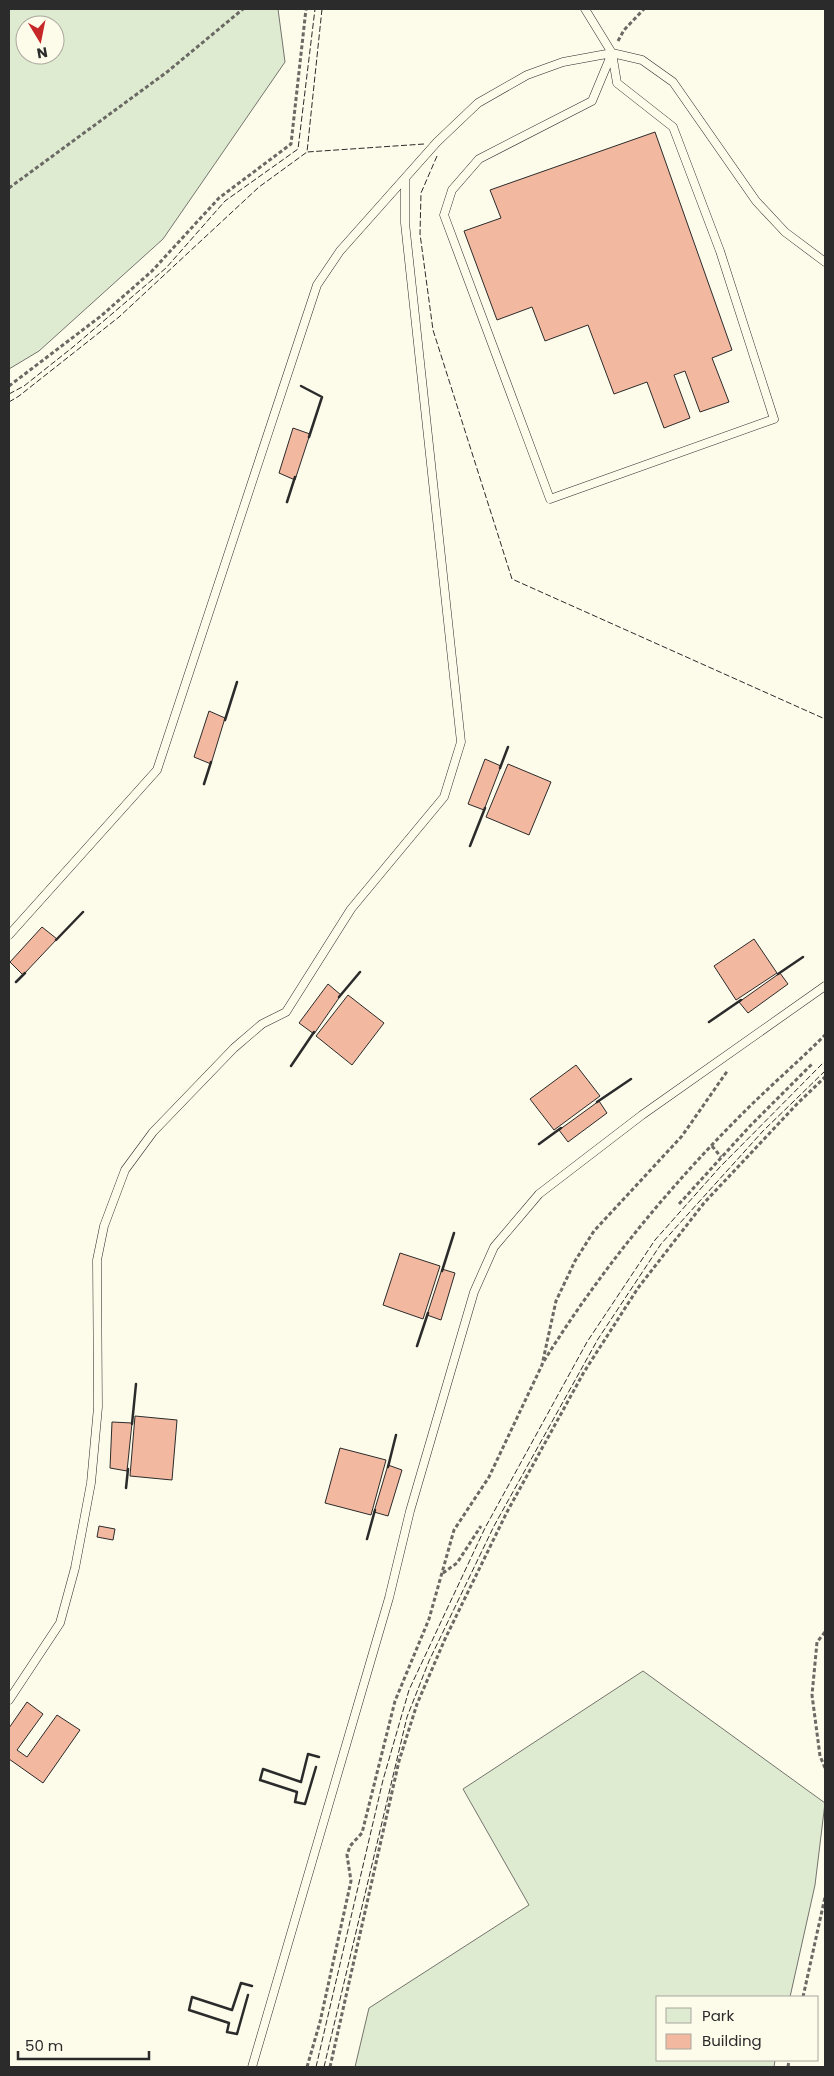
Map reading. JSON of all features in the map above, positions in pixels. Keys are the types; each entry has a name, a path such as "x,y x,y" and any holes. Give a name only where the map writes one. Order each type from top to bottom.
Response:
{"lane":[{"path":"585,9 612,53 617,83 673,127 720,251 774,419 550,499 444,215 452,190 478,159 592,101 612,53"},
{"path":"9,935 157,770 317,285 340,250 437,142 478,103 527,75 563,62 612,53 642,60 673,82 756,202 785,232 825,262"},
{"path":"9,1700 60,1623 75,1568 91,1483 98,1407 97,1260 104,1226 125,1170 153,1132 220,1062 262,1024 286,1012 350,909 444,797 460,742 405,223 404,179"},
{"path":"252,2067 389,1598 410,1511 471,1302 494,1247 539,1194 642,1116 825,986"}],"path":[{"path":"9,188 167,72 243,9"},
{"path":"9,386 102,316 152,270 219,198 292,144 306,9"},
{"path":"612,53 624,30 644,9"},
{"path":"307,2067 320,2022 351,1881 348,1855 350,1846 362,1834 395,1701 429,1619 454,1530 489,1477 542,1365 569,1321 601,1276 712,1146 743,1113 825,1035"},
{"path":"542,1365 556,1301 575,1261 594,1231 682,1136 724,1078 738,1049"},
{"path":"679,1204 721,1157 812,1063"},
{"path":"330,2067 400,1761 417,1704 445,1639 502,1521 584,1372 638,1288 704,1203 825,1077"},
{"path":"712,1146 721,1157"},
{"path":"443,1573 457,1564 481,1526"},
{"path":"825,1632 817,1642 812,1695 820,1756 825,1768"},
{"path":"803,1996 825,1897"}],"green space":[{"path":"9,9 278,9 285,62 163,239 39,351 9,369"},
{"path":"643,1671 825,1803 815,1885 790,1996 656,1996 656,2061 775,2061 774,2067 355,2067 369,2008 529,1905 463,1789"}],"building":[{"path":"655,132 732,350 712,358 729,402 700,412 685,371 674,375 690,418 664,428 647,382 614,394 588,325 545,341 532,307 497,320 464,231 501,218 490,190"},
{"path":"293,428 310,434 295,480 279,473"},
{"path":"209,711 225,718 211,764 194,757"},
{"path":"485,759 501,766 484,810 468,804"},
{"path":"508,764 551,782 529,835 486,817"},
{"path":"42,927 57,939 23,975 10,962"},
{"path":"754,939 777,973 736,1000 714,966"},
{"path":"780,973 788,984 748,1013 739,1002"},
{"path":"328,984 341,995 314,1034 299,1023"},
{"path":"348,995 384,1023 352,1065 316,1036"},
{"path":"576,1065 600,1096 554,1130 530,1099"},
{"path":"599,1101 607,1113 568,1142 559,1130"},
{"path":"400,1253 440,1266 423,1319 383,1305"},
{"path":"442,1269 455,1273 441,1320 427,1315"},
{"path":"135,1416 177,1420 172,1480 130,1476"},
{"path":"112,1422 132,1423 127,1471 110,1468"},
{"path":"340,1448 386,1460 371,1515 325,1503"},
{"path":"388,1465 402,1470 388,1516 374,1512"},
{"path":"99,1526 115,1529 113,1540 97,1537"},
{"path":"27,1702 43,1714 17,1750 27,1757 57,1715 80,1730 43,1783 9,1759 9,1728"}],"fence":[{"path":"9,394 24,386 73,347 166,268 225,201 298,149 315,9"},
{"path":"322,9 307,152 424,144"},
{"path":"9,402 119,317 259,187 307,152"},
{"path":"437,156 421,193 420,234 433,330 512,579 825,719"},
{"path":"316,2067 383,1780 409,1690 485,1528 587,1342 655,1240 720,1167 825,1061"},
{"path":"324,2067 407,1717 429,1661 494,1526 598,1339 661,1244 763,1131 825,1071"}],"wall":[{"path":"301,386 322,397 309,437"},
{"path":"287,502 295,477"},
{"path":"225,720 237,682"},
{"path":"500,768 508,747"},
{"path":"204,784 211,762"},
{"path":"470,846 485,808"},
{"path":"56,940 83,912"},
{"path":"778,974 803,957"},
{"path":"339,997 360,972"},
{"path":"16,982 25,973"},
{"path":"709,1022 741,1000"},
{"path":"291,1066 314,1032"},
{"path":"597,1102 631,1079"},
{"path":"539,1144 561,1128"},
{"path":"442,1271 454,1233"},
{"path":"417,1346 428,1313"},
{"path":"132,1424 136,1384"},
{"path":"388,1467 396,1435"},
{"path":"126,1488 128,1469"},
{"path":"367,1539 375,1510"},
{"path":"316,1767 305,1804 295,1802 297,1792 260,1780 263,1769 301,1782 308,1754 319,1757"},
{"path":"248,1995 237,2034 227,2032 229,2023 189,2010 192,1997 232,2010 241,1983 252,1986"}]}
